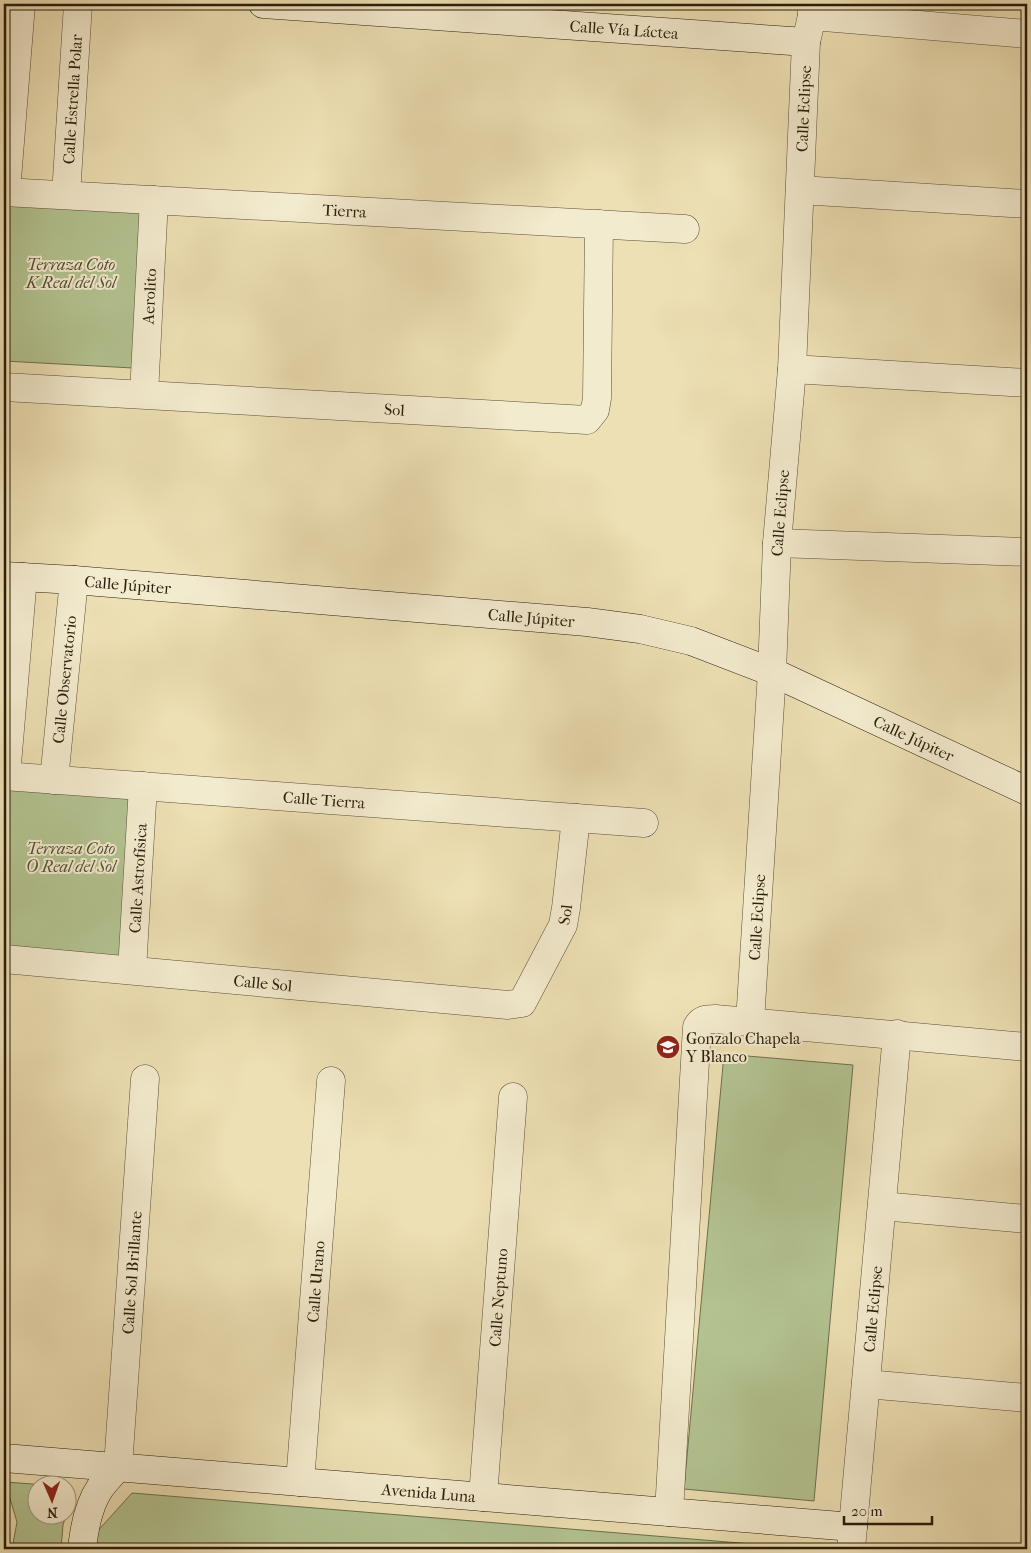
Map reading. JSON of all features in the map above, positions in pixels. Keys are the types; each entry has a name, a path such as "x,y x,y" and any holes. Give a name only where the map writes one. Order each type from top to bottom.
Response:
{"street":[{"path":"5,192 21,4"},
{"name":"Calle Estrella Polar","path":"66,195 78,4"},
{"name":"Calle Vía Láctea","path":"263,4 810,21 1027,34"},
{"name":"Calle Eclipse","path":"750,1022 772,672 777,543 792,369 810,21"},
{"path":"800,190 1027,204"},
{"name":"Tierra","path":"5,192 685,229"},
{"name":"Aerolito","path":"144,394 154,200"},
{"name":"Sol","path":"4,387 587,420 595,410 597,398 599,224"},
{"path":"792,369 1027,383"},
{"path":"777,543 1027,552"},
{"path":"5,776 13,577"},
{"name":"Calle Júpiter","path":"13,577 74,580 577,622 640,629 691,641 772,672 1027,791"},
{"name":"Calle Observatorio","path":"54,780 74,580"},
{"name":"Calle Tierra","path":"5,776 644,822"},
{"name":"Calle Astrofísica","path":"132,970 143,786"},
{"name":"Sol","path":"522,1003 563,925 576,818"},
{"name":"Calle Sol","path":"4,959 508,1005 522,1003"},
{"path":"669,1512 697,1027 701,1021 708,1019 750,1022 1027,1047"},
{"name":"Calle Eclipse","path":"852,1538 897,1034"},
{"name":"Calle Sol Brillante","path":"118,1467 145,1078"},
{"name":"Calle Urano","path":"300,1482 331,1081"},
{"name":"Calle Neptuno","path":"483,1497 513,1097"},
{"path":"882,1206 1027,1219"},
{"path":"866,1384 1027,1398"},
{"name":"Avenida Luna","path":"4,1458 669,1512 852,1538"},
{"path":"82,1549 83,1532 90,1510 100,1489 118,1467"}],"green space":[{"path":"641,4 757,4 743,9"},
{"name":"Terraza Coto K Real del Sol","path":"4,202 141,209 133,368 4,361"},
{"name":"Terraza Coto O Real del Sol","path":"4,776 143,786 132,970 4,959"},
{"path":"724,1054 853,1065 814,1501 684,1489"},
{"path":"5,1482 28,1484 28,1526 63,1526 61,1549 12,1549 17,1522"},
{"path":"132,1493 813,1549 94,1549 94,1535"}],"place":[{"name":"Gonzalo Chapela Y Blanco","path":"668,1047"}]}
